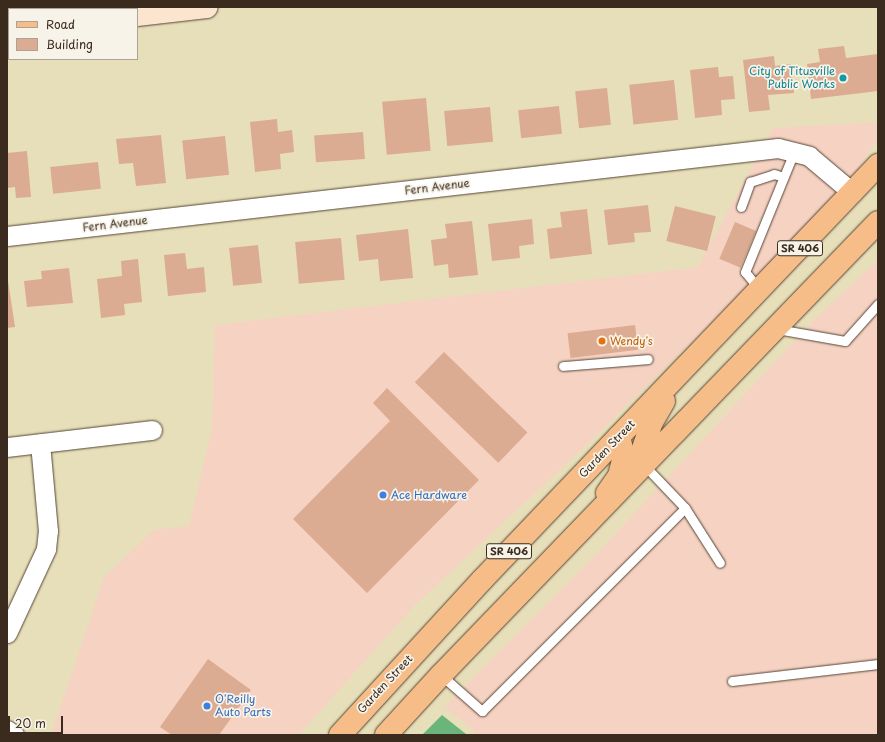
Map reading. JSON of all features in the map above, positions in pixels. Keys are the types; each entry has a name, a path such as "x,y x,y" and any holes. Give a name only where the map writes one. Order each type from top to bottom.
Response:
{"main road":[{"name":"Garden Street","path":"340,735 482,580 853,193 878,165"},
{"name":"SR 406","path":"386,735 441,675 878,222"},
{"path":"644,465 643,449 652,422 682,370"},
{"path":"582,529 619,476 624,456 618,437"}],"street":[{"path":"138,15 207,7"},
{"name":"Fern Avenue","path":"7,236 778,148 809,156 853,193"},
{"path":"7,447 152,430"},
{"path":"7,633 46,550 48,531 40,443"},
{"path":"7,730 14,735"}],"lane":[{"path":"760,290 745,272 794,152"},
{"path":"741,207 750,182 774,174 783,177"},
{"path":"775,329 845,341 878,304"},
{"path":"563,366 648,359"},
{"path":"644,465 685,508 720,563"},
{"path":"441,675 482,711 685,508"},
{"path":"732,681 878,664"}],"shaded area":[{"path":"878,122 878,138 855,175 782,253 597,435 414,606 299,735 51,735 104,577 154,530 189,526 212,429 215,325 698,267 773,128"},
{"path":"878,260 878,735 475,735 474,730 444,707 591,560 814,320"}],"green space":[{"path":"442,715 466,734 466,735 422,735"}],"building":[{"name":"City of Titusville Public Works","path":"844,46 846,58 878,54 878,91 811,99 807,64 820,62 818,49"},
{"path":"774,56 775,66 791,64 794,93 768,95 770,110 749,112 743,60"},
{"path":"718,67 719,77 733,76 735,99 721,100 722,115 695,118 690,70"},
{"path":"674,80 678,120 633,124 629,85"},
{"path":"607,88 611,125 579,128 575,91"},
{"path":"426,98 431,151 387,155 382,102"},
{"path":"559,106 562,134 521,138 518,110"},
{"path":"490,107 493,142 447,146 444,111"},
{"path":"277,119 278,132 292,130 294,152 280,154 281,169 255,172 250,122"},
{"path":"363,132 365,159 316,162 314,135"},
{"path":"161,135 166,183 136,186 133,163 119,164 116,139"},
{"path":"225,136 229,175 186,179 182,140"},
{"path":"27,151 31,197 16,198 15,187 7,188 7,153"},
{"path":"98,162 101,189 53,194 50,167"},
{"path":"648,205 651,232 634,233 635,242 608,245 604,210"},
{"path":"675,206 716,216 707,251 666,241"},
{"path":"587,209 592,254 550,259 547,229 562,227 560,212"},
{"path":"532,219 534,244 519,246 520,258 492,261 488,224"},
{"path":"472,221 478,275 449,278 448,264 434,266 431,240 447,238 445,224"},
{"path":"735,222 756,231 741,268 719,259"},
{"path":"408,229 413,278 380,281 378,259 359,261 356,235"},
{"path":"341,238 345,280 299,284 295,242"},
{"path":"258,245 262,283 233,286 229,248"},
{"path":"185,253 187,269 204,267 206,292 168,296 164,255"},
{"path":"138,259 142,302 124,304 125,315 101,318 97,279 122,276 121,261"},
{"path":"69,268 73,303 27,307 24,281 42,279 41,271"},
{"path":"7,274 15,327 7,328"},
{"name":"Wendy's","path":"635,325 638,350 571,358 568,333"},
{"path":"444,352 527,433 498,463 415,382"},
{"path":"387,388 479,480 367,593 293,519 390,421 373,403"},
{"path":"208,659 251,690 219,735 172,735 160,727"}],"place":[{"name":"City of Titusville Public Works","path":"843,78"},
{"name":"Wendy's","path":"602,341"},
{"name":"Ace Hardware","path":"383,495"},
{"name":"O'Reilly Auto Parts","path":"207,706"}]}
